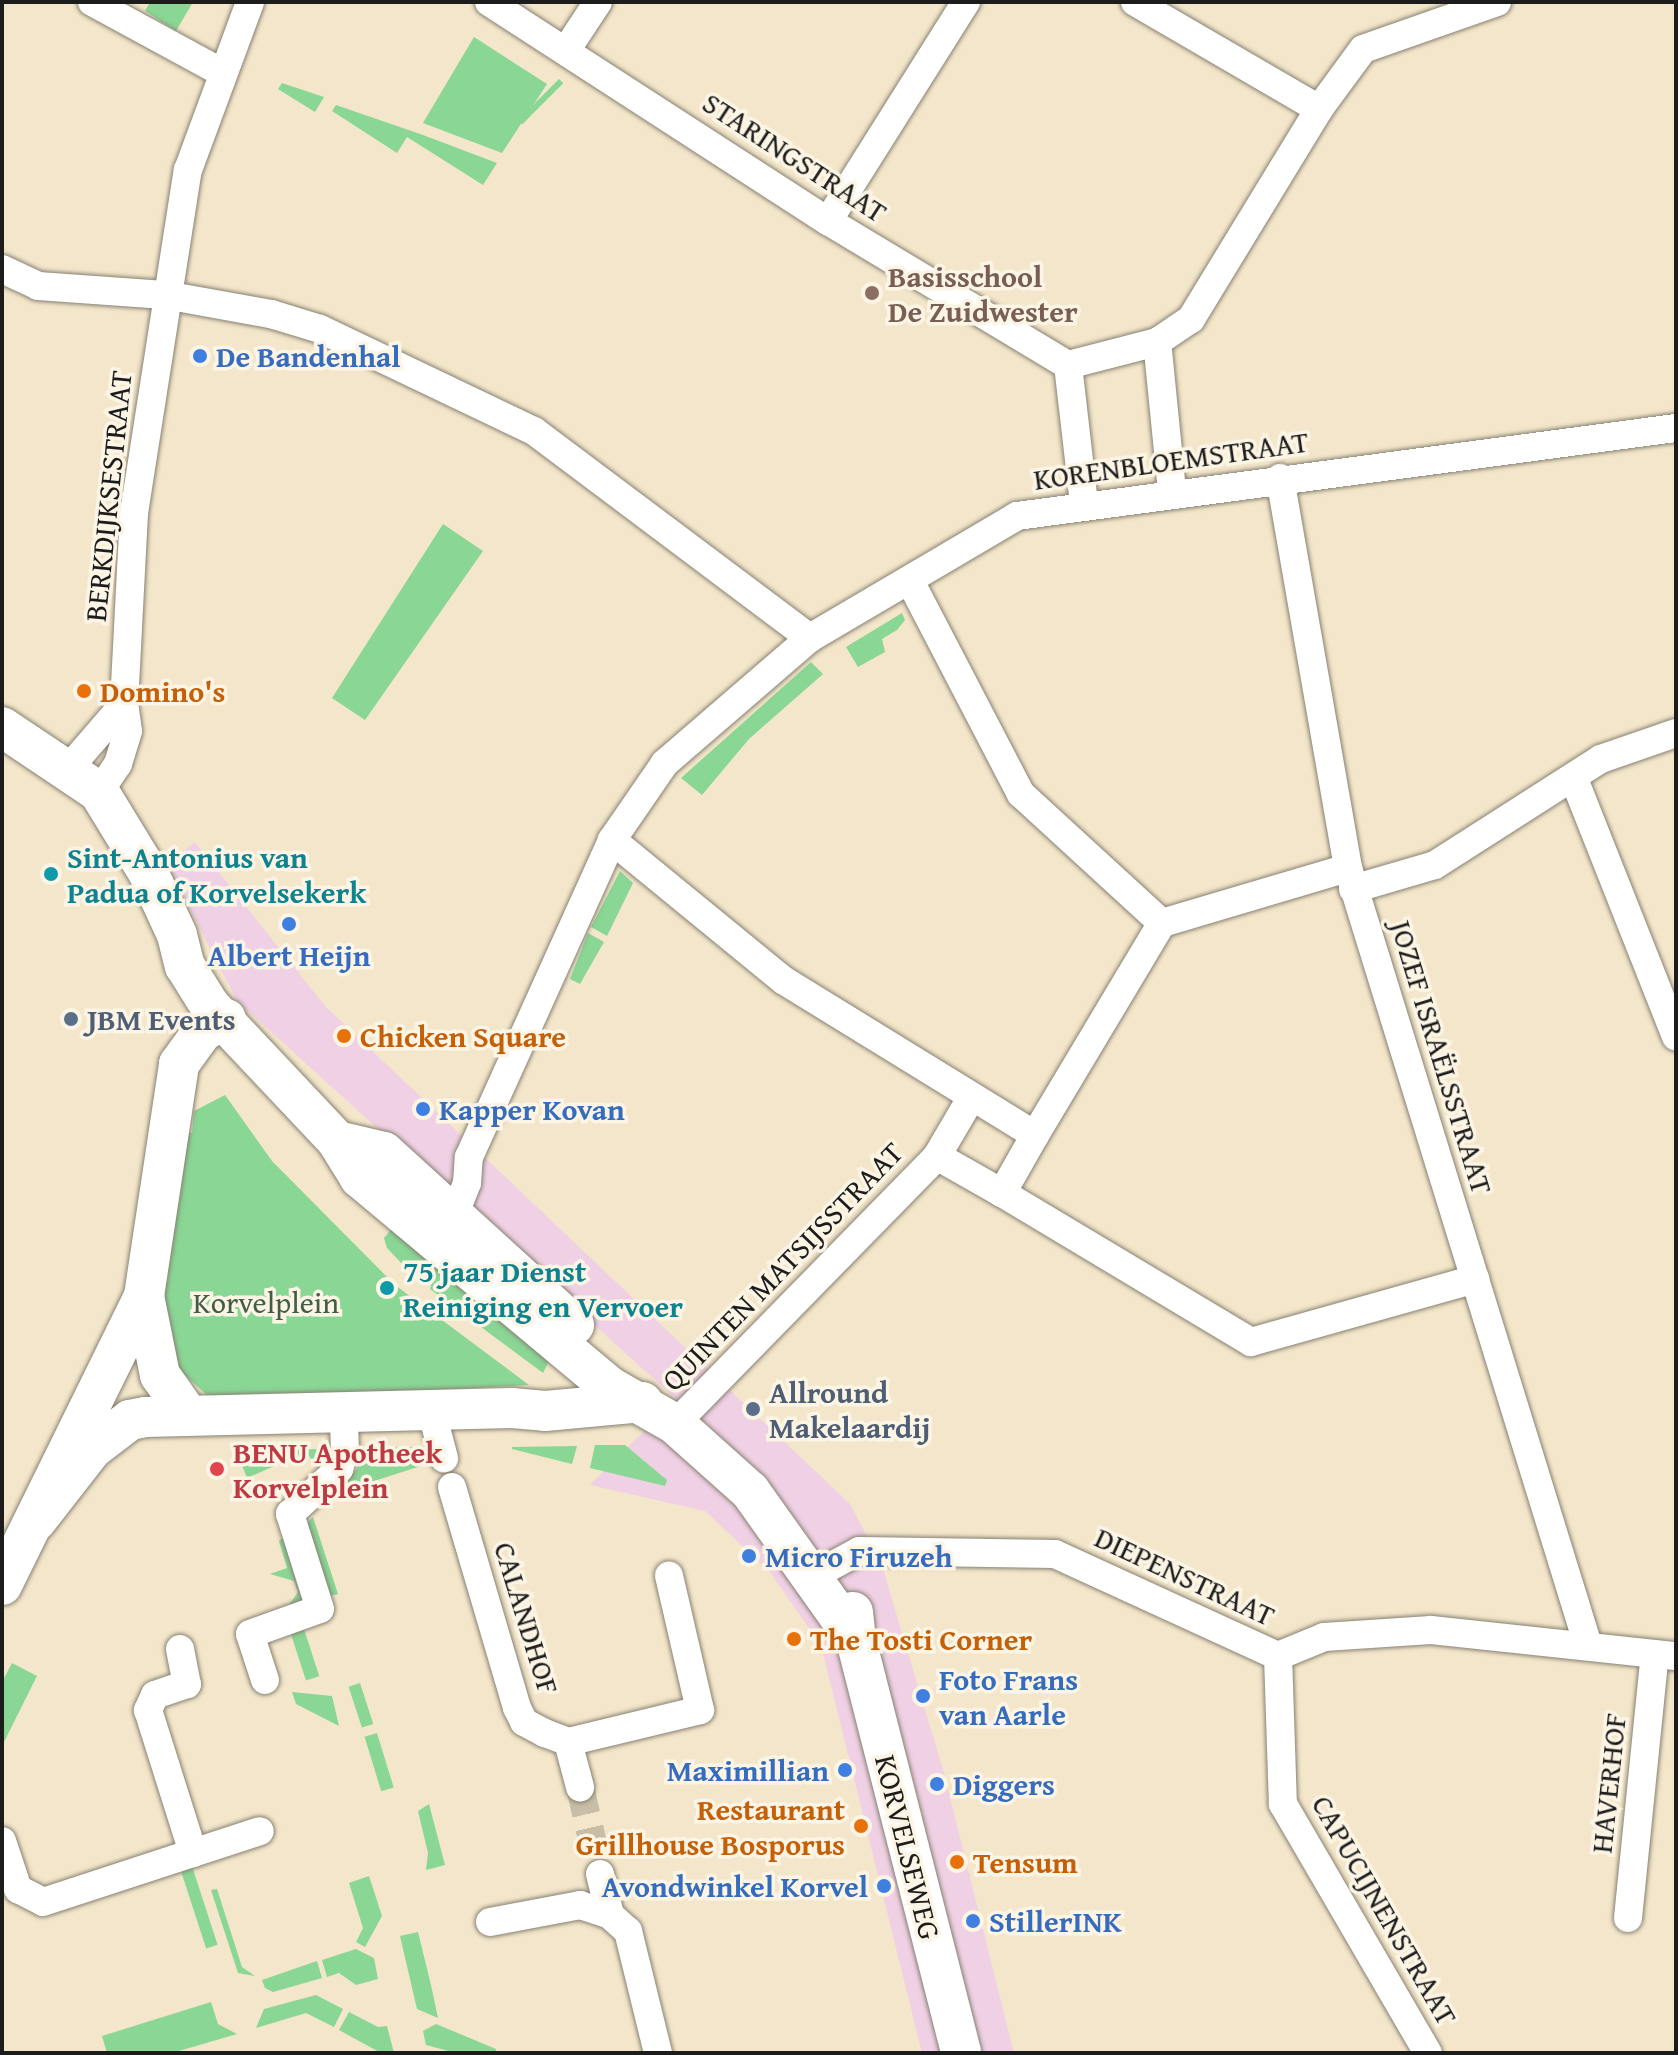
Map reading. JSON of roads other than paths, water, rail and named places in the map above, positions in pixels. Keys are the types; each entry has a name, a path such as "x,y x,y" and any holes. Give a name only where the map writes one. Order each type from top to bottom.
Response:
{"street":[{"path":"92,2 223,73"},
{"name":"BERKDIJKSESTRAAT","path":"84,780 118,764 128,731 124,704 134,513 165,295 188,170 250,2"},
{"name":"STARINGSTRAAT","path":"489,2 567,49 828,221 1068,365"},
{"path":"567,49 598,2"},
{"path":"828,221 966,2"},
{"path":"1135,2 1319,109"},
{"path":"1084,504 1068,365 1157,342 1191,319 1319,109 1363,49 1497,2"},
{"path":"2,269 38,286 165,295 271,314 320,329 534,431 810,638"},
{"path":"1157,342 1172,491"},
{"name":"KORENBLOEMSTRAAT","path":"448,1231 469,1157 612,840 665,763 810,638 1017,516 1172,491 1676,428"},
{"name":"JOZEF ISRAËLSSTRAAT","path":"1280,478 1351,878 1588,1645"},
{"path":"910,581 1021,794 1162,923"},
{"path":"84,780 124,704"},
{"path":"2,727 84,780 137,851 177,935 185,966 210,1006 226,1019 337,1141 384,1152 410,1199 578,1345 610,1387 659,1413 750,1491 824,1569"},
{"path":"1002,1193 1162,923 1351,878 1435,865 1601,759 1676,733"},
{"path":"1574,779 1676,1036"},
{"path":"612,840 783,980 1035,1135"},
{"path":"2,1585 144,1296 175,1080 185,1049 203,1031 226,1019"},
{"name":"QUINTEN MATSIJSSTRAAT","path":"659,1413 937,1156 971,1098"},
{"path":"937,1156 1251,1342 1475,1279"},
{"path":"410,1199 469,1157"},
{"path":"144,1296 160,1375 186,1412"},
{"path":"512,1408 563,1384 578,1345"},
{"path":"36,1521 64,1480 115,1430 145,1417 186,1412 344,1415 512,1408 659,1413"},
{"path":"432,1413 444,1458"},
{"path":"265,1680 250,1634 320,1609 290,1514 339,1469 345,1451 344,1415"},
{"name":"CALANDHOF","path":"452,1487 517,1708 524,1722 568,1742"},
{"name":"DIEPENSTRAAT","path":"824,1569 859,1551 890,1549 1055,1554 1278,1656 1324,1637 1431,1630 1666,1655"},
{"name":"KORVELSEWEG","path":"824,1569 856,1640 961,2053"},
{"path":"580,1787 568,1742 700,1710 669,1576"},
{"path":"180,1649 187,1684 155,1695 148,1710 193,1853"},
{"name":"HAVERHOF","path":"1628,1918 1666,1655"},
{"name":"CAPUCIJNENSTRAAT","path":"1278,1656 1283,1804 1428,2053"},
{"path":"2,1841 18,1889 43,1902 260,1831"},
{"path":"600,1874 610,1915"},
{"path":"490,1922 580,1905 610,1915 628,1931 658,2053"}],"tunnel":[{"path":"580,1787 600,1874"}],"place":[{"name":"Basisschool De Zuidwester","path":"872,293"},
{"name":"De Bandenhal","path":"200,356"},
{"name":"Domino's","path":"84,691"},
{"name":"Sint-Antonius van Padua of Korvelsekerk","path":"51,874"},
{"name":"Albert Heijn","path":"289,924"},
{"name":"JBM Events","path":"71,1019"},
{"name":"Chicken Square","path":"344,1036"},
{"name":"Kapper Kovan","path":"423,1109"},
{"name":"75 jaar Dienst Reiniging en Vervoer","path":"387,1288"},
{"name":"Allround Makelaardij","path":"753,1409"},
{"name":"BENU Apotheek Korvelplein","path":"217,1469"},
{"name":"Micro Firuzeh","path":"749,1556"},
{"name":"The Tosti Corner","path":"794,1639"},
{"name":"Foto Frans van Aarle","path":"923,1696"},
{"name":"Maximillian","path":"845,1770"},
{"name":"Diggers","path":"937,1784"},
{"name":"Restaurant Grillhouse Bosporus","path":"861,1826"},
{"name":"Tensum","path":"957,1862"},
{"name":"Avondwinkel Korvel","path":"884,1886"},
{"name":"StillerINK","path":"973,1921"}],"park label":[{"name":"Korvelplein","path":"266,1302"}]}
